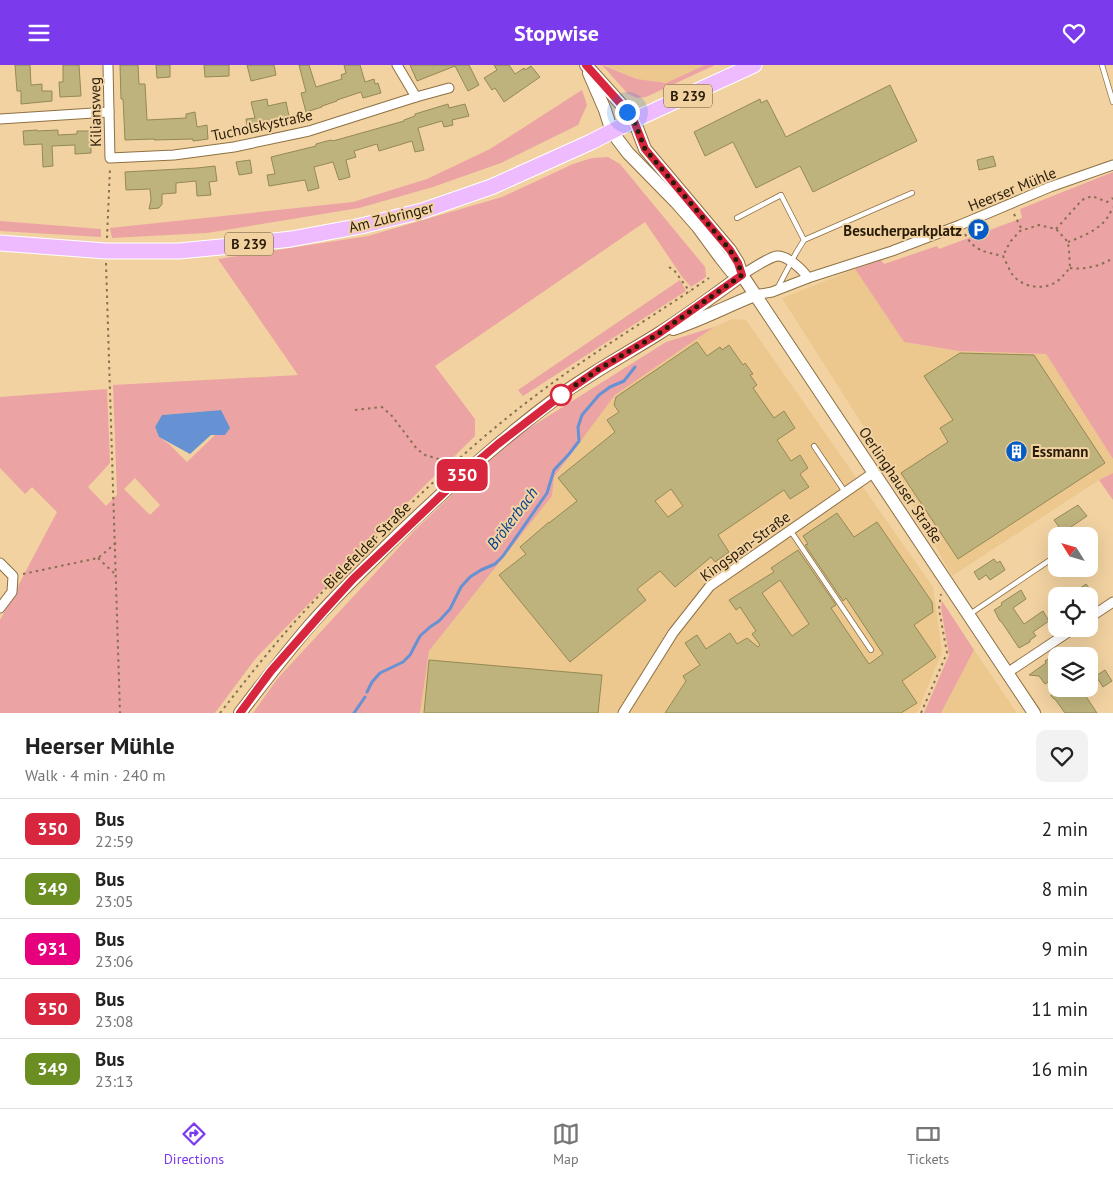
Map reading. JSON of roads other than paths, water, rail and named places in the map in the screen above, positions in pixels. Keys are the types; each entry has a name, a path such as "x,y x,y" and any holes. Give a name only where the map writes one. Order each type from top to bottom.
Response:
{"main road":[{"name":"Oerlinghauser Straße","path":"586,65 634,121 645,149 730,250 738,263 742,275 755,295 1034,713"},
{"name":"Oerlinghauser Straße","path":"586,65 612,131 628,153 698,227 732,271 742,275"},
{"name":"Am Zubringer","path":"0,243 106,251 180,251 291,239 361,226 422,211 491,187 591,143 612,131 754,65"},
{"name":"Bielefelder Straße","path":"240,713 277,665 353,579 472,466 563,394 599,369 658,334 742,275"},
{"name":"Bielefelder Straße","path":"658,334 695,322 731,304 755,295"}],"street":[{"name":"Kiliansweg","path":"108,65 110,158"},
{"path":"397,65 416,97"},
{"name":"Tucholskystraße","path":"110,158 174,155 234,147 309,131 450,88"},
{"path":"0,119 109,112"},
{"name":"Heerser Mühle","path":"755,295 777,291 808,278 892,251 1050,187 1113,165"},
{"path":"742,275 777,256 791,261 808,278"},
{"name":"Kingspan-Straße","path":"624,713 673,633 710,586 873,473"},
{"path":"0,563 13,576 12,592 0,608"},
{"path":"1098,612 1113,602"},
{"path":"1007,673 1061,637"}],"lane":[{"path":"1102,65 1113,102"},
{"path":"777,291 791,261 804,240 912,193"},
{"path":"737,218 782,195 804,240"},
{"path":"814,446 845,492"},
{"path":"790,530 870,650"},
{"path":"969,615 1048,561"}],"water":[{"path":"221,410 230,428 225,435 211,435 190,454 159,437 155,427 162,415"}],"waterway":[{"name":"Brökerbach","path":"367,692 372,682 380,673 403,662 410,655 420,636 439,621 450,609 461,587 470,577 495,564 503,556 547,493 554,470 579,441 578,427 582,415 599,395 610,387 624,381 635,367"},
{"name":"Brökerbach","path":"354,713 365,697"}],"place":[{"name":"Besucherparkplatz","path":"978,230"},
{"name":"Essmann","path":"1016,451"}]}
